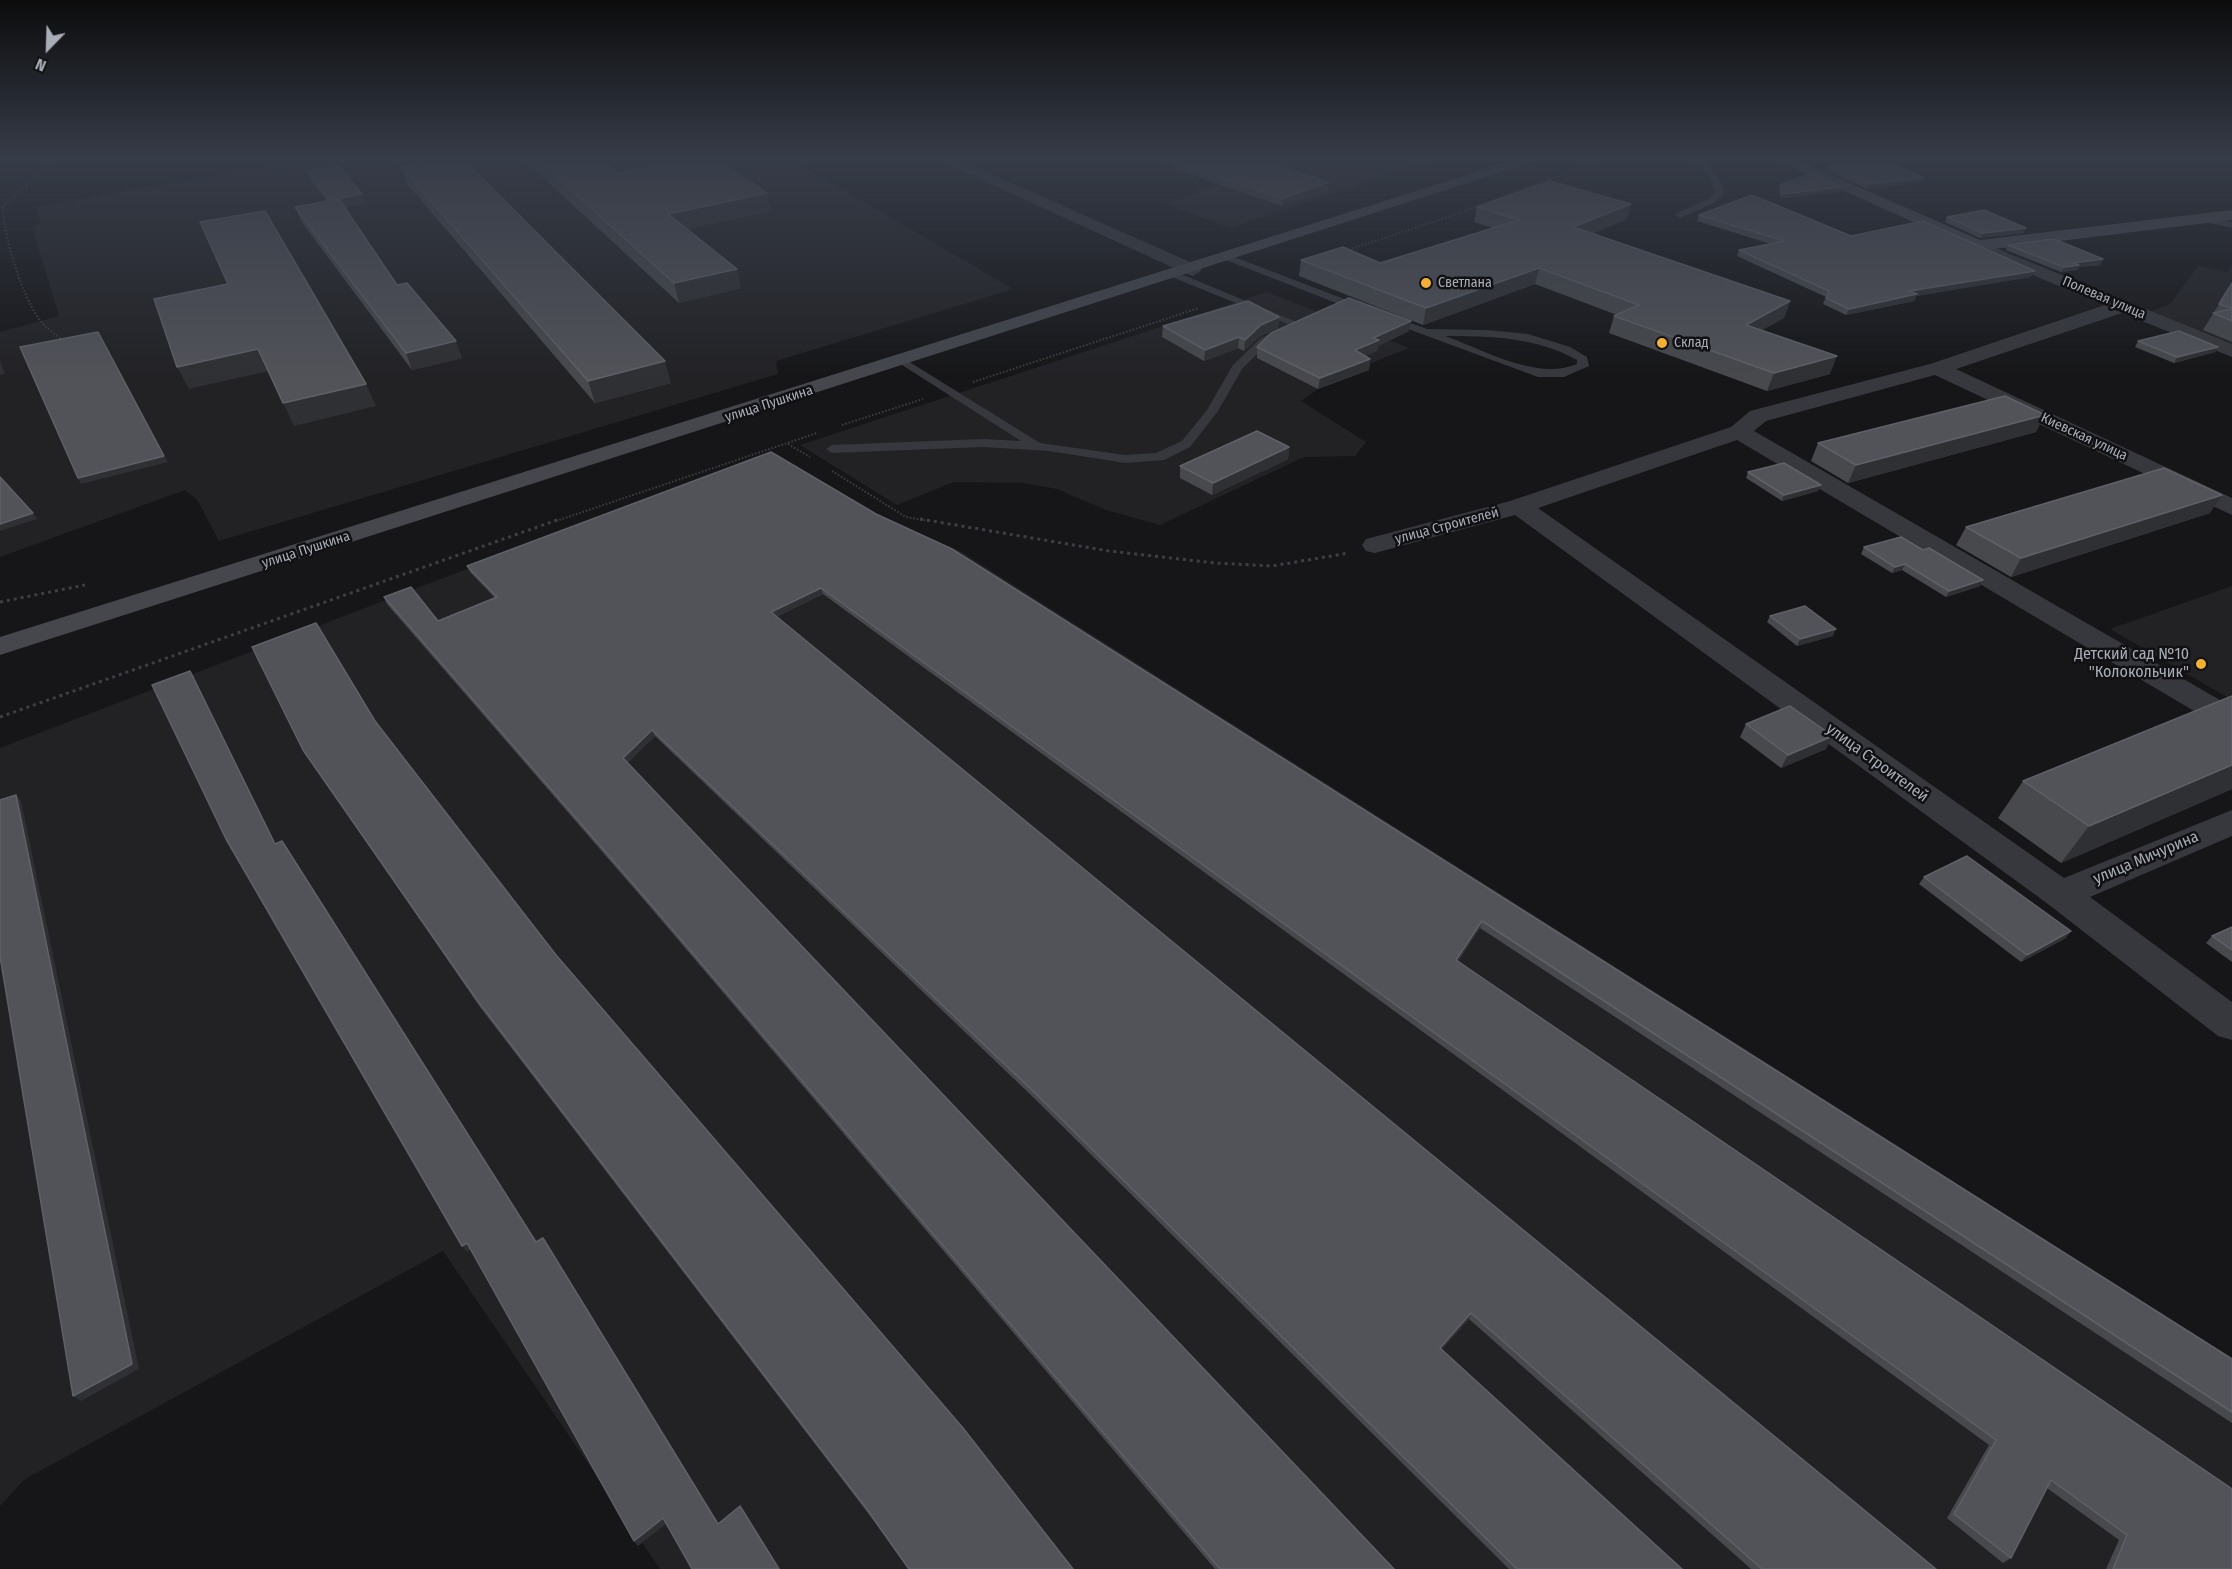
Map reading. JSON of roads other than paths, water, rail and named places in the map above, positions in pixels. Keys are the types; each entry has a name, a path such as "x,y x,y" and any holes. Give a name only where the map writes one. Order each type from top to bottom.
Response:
{"main road":[{"name":"улица Пушкина","path":"0,646 1312,231"},
{"name":"Полевая улица","path":"1944,231 1978,246"},
{"path":"1978,246 2102,231"}],"street":[{"path":"1097,231 1184,272"},
{"name":"Полевая улица","path":"1978,246 2232,351"},
{"name":"улица Строителей","path":"1375,545 1519,506 1739,432 1758,416 1937,368 2123,306"},
{"name":"Киевская улица","path":"1937,368 2232,507"},
{"path":"1739,432 2232,720"},
{"name":"улица Строителей","path":"1519,506 2061,894 2232,1023"},
{"name":"улица Мичурина","path":"2061,894 2232,822"}],"lane":[{"path":"1229,258 1376,314 1538,374 1564,374 1583,366 1583,359 1570,350 1529,339 1484,333 1426,332"},
{"path":"832,449 983,443 1038,447 1125,459 1159,457 1186,444 1212,411 1237,367 1264,340 1299,325 1231,297 1184,272"},
{"path":"903,361 1038,447"}],"place":[{"name":"Светлана","path":"1426,283"},
{"name":"Склад","path":"1662,343"},
{"name":"Детский сад №10 \"Колокольчик\"","path":"2201,664"}]}
